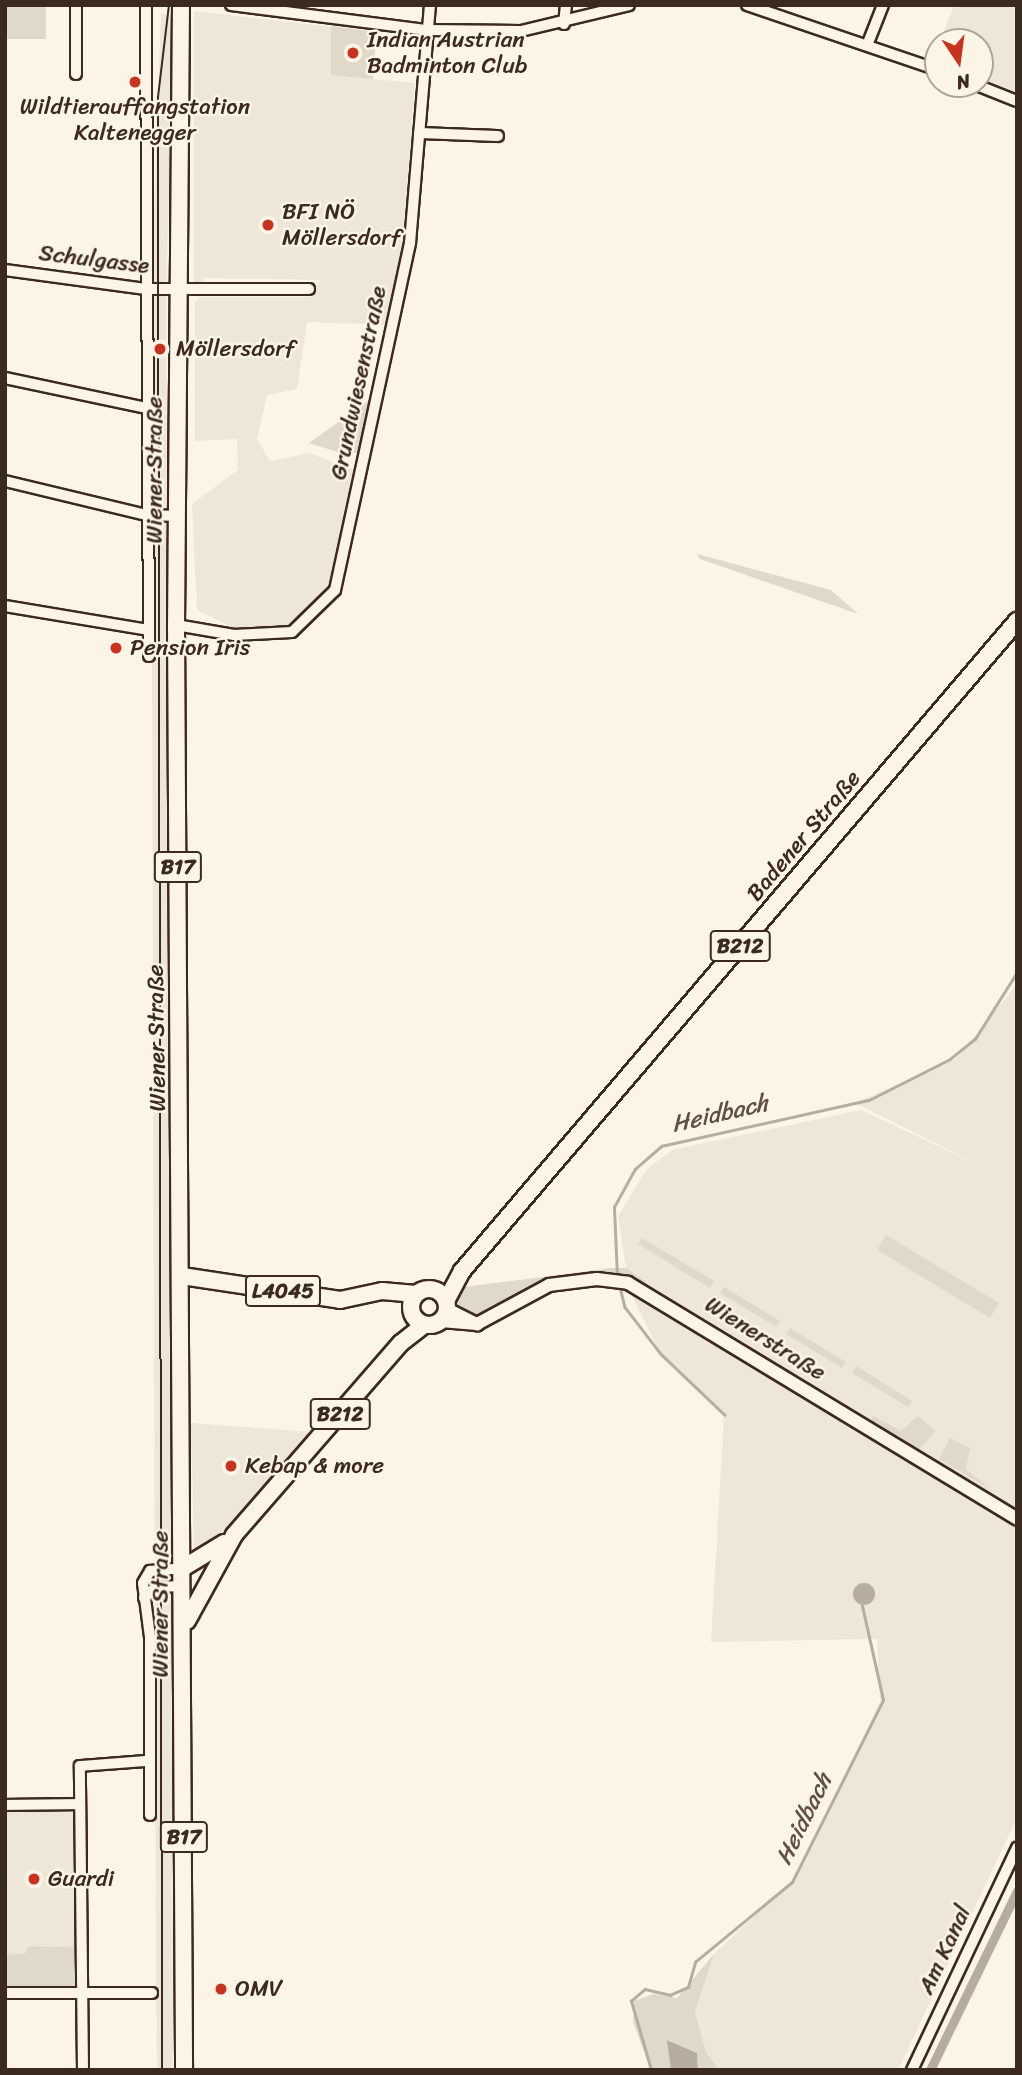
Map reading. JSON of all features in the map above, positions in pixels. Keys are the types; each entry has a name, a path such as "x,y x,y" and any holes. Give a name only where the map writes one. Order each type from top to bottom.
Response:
{"main road":[{"name":"Wiener Straße","path":"181,6 176,625 184,1630 184,2070"},
{"name":"Badener Straße","path":"429,1308 1017,621"},
{"name":"L4045","path":"182,1276 340,1300 382,1291 429,1308"},
{"name":"B212","path":"184,1630 234,1535 429,1308"},
{"name":"B212","path":"183,1568 234,1535"}],"street":[{"path":"76,5 76,74"},
{"path":"146,5 149,656"},
{"path":"172,5 181,6"},
{"path":"231,5 427,30 521,31 564,24 629,5"},
{"name":"Grundwiesenstraße","path":"176,625 281,635 302,628 335,590 410,243 430,5"},
{"path":"564,24 566,5"},
{"path":"747,5 787,9 924,65"},
{"path":"869,43 883,5"},
{"path":"994,92 1017,101"},
{"path":"419,133 498,136"},
{"name":"Schulgasse","path":"5,270 146,289 309,289"},
{"path":"5,378 146,408"},
{"path":"5,481 147,515 178,516"},
{"path":"5,606 148,630"},
{"name":"Wienerstraße","path":"429,1308 477,1324 534,1289 614,1280 628,1283 1017,1519"},
{"path":"150,1815 146,1761 150,1637 144,1598 146,1574 183,1568"},
{"path":"144,1598 156,1587 183,1586"},
{"path":"83,2070 80,1766 146,1761"},
{"path":"5,1805 80,1804"},
{"name":"Am Kanal","path":"912,2070 1017,1848"},
{"path":"5,1993 152,1993"}],"shaded area":[{"path":"5,5 46,5 46,39 5,39"},
{"path":"954,5 1017,5 1017,92 994,83 994,28 945,28"},
{"path":"194,11 376,32 373,79 415,83 402,245 388,325 307,322 297,389 267,395 257,439 270,461 310,453 356,471 331,587 306,619 287,627 240,631 197,610 192,504 238,470 237,439 195,441 195,303 200,297 311,297 320,280 204,278 203,285 194,286"},
{"path":"161,13 174,18 166,297 173,2070 157,2070 156,1991 151,300"},
{"name":"Indian Austrian Badminton Club","path":"331,26 376,32 373,79 331,75"},
{"path":"371,399 359,452 347,455 309,443"},
{"path":"697,554 831,590 858,614 700,559"},
{"path":"1017,984 1017,1818 898,2070 721,2070 706,2052 695,2012 714,1954 795,1878 880,1702 877,1639 711,1642 724,1415 661,1354 629,1290 646,1280 626,1268 618,1216 647,1169 672,1150 861,1110 977,1164 855,1103 956,1059"},
{"path":"886,1235 999,1303 990,1318 877,1250"},
{"path":"642,1238 714,1281 710,1288 638,1244"},
{"path":"626,1268 646,1281 643,1285 611,1274 535,1284 482,1316 455,1308 453,1300 457,1288"},
{"path":"724,1287 780,1321 776,1327 720,1293"},
{"path":"790,1328 846,1362 842,1368 786,1334"},
{"path":"856,1366 912,1401 908,1407 852,1373"},
{"path":"873,1416 901,1431 918,1416 936,1431 917,1452 869,1424"},
{"path":"191,1423 312,1432 283,1473 199,1556 194,1556"},
{"path":"950,1438 970,1448 966,1469 992,1490 939,1459"},
{"path":"864,1583 872,1586 875,1594 872,1602 864,1605 856,1602 853,1594 856,1586"},
{"path":"5,1799 76,1799 75,1947 28,1946 27,1953 5,1955"},
{"path":"28,1946 75,1947 76,1988 5,1988 5,1955 26,1953"},
{"path":"714,1954 695,2012 706,2052 720,2070 698,2070 697,2053 668,2040 671,2070 651,2070 633,2022 634,2001 653,1994 677,1998"},
{"path":"667,2040 697,2053 698,2070 671,2070"}],"waterway":[{"name":"Heidbach","path":"617,1277 614,1207 635,1169 661,1146 869,1100 950,1059 975,1039 1017,972"},
{"name":"Heidbach","path":"620,1287 625,1307 661,1354 725,1415"},
{"name":"Heidbach","path":"651,2070 631,2001 645,1989 670,1995 688,1987 695,1962 792,1882 883,1700 862,1606"},
{"path":"930,2070 1017,1891"}],"tram line":[{"path":"162,2070 158,97 169,5"}],"place":[{"name":"Indian Austrian Badminton Club","path":"353,53"},
{"name":"Wildtierauffangstation Kaltenegger","path":"135,82"},
{"name":"BFI NÖ Möllersdorf","path":"268,225"},
{"name":"Möllersdorf","path":"160,349"},
{"name":"Pension Iris","path":"116,648"},
{"name":"Kebap & more","path":"231,1466"},
{"name":"Guardi","path":"34,1879"},
{"name":"OMV","path":"221,1989"}]}
